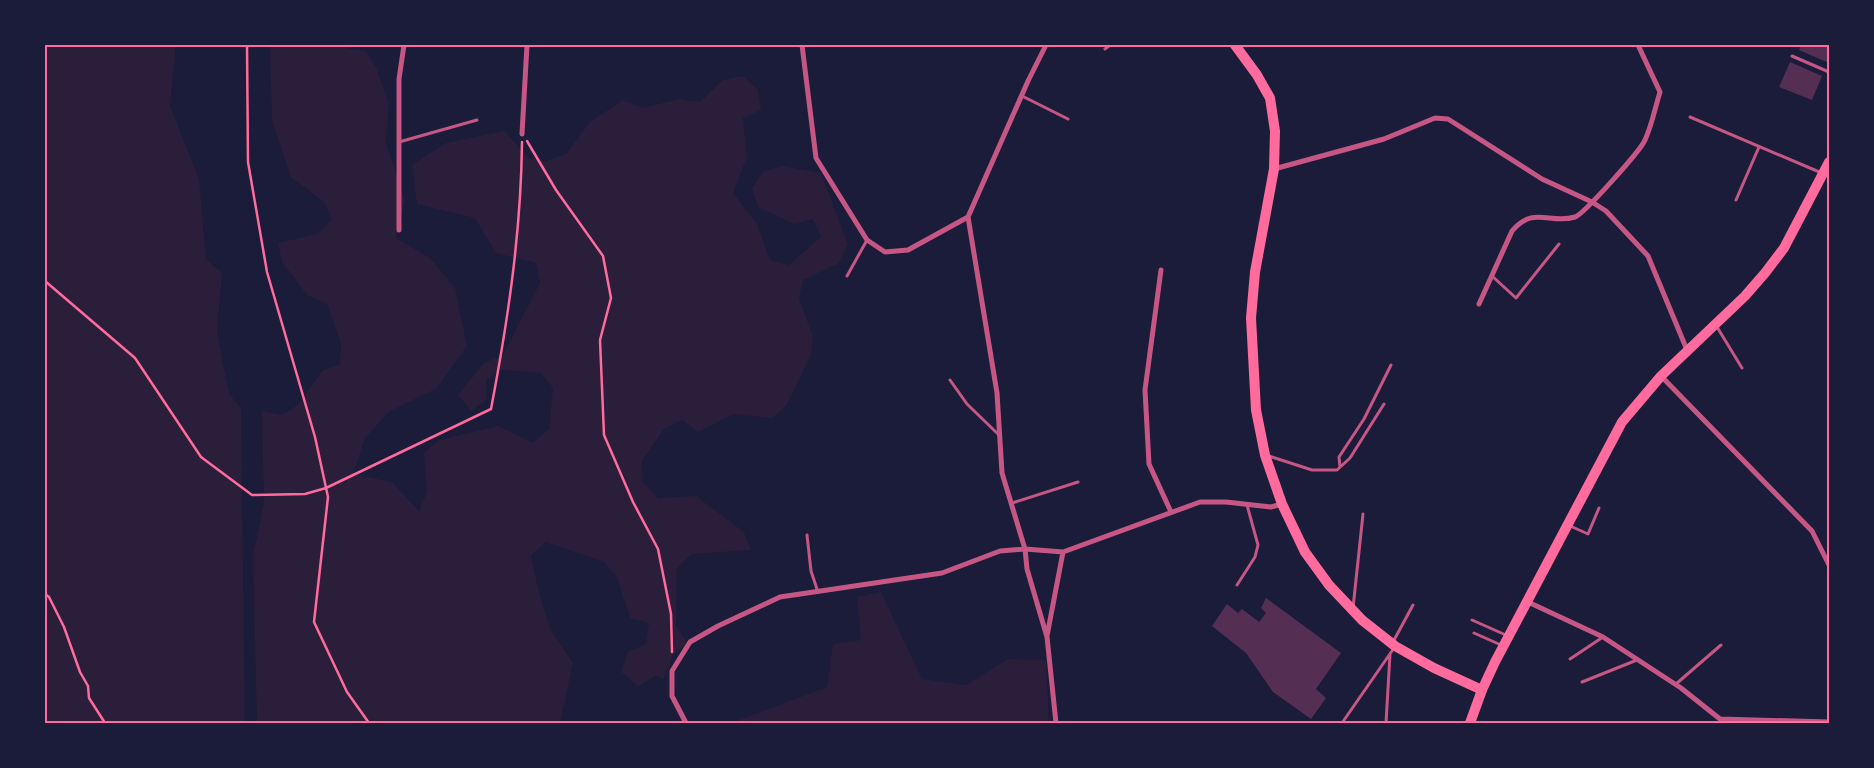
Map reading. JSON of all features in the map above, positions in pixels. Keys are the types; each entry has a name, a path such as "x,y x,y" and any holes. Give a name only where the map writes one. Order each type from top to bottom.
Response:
{"main road":[{"path":"1235,45 1257,75 1270,98 1275,132 1274,169 1255,272 1251,318 1256,410 1265,455 1282,504 1305,552 1329,585 1362,620 1393,648 1482,690"},
{"path":"1470,723 1482,690 1509,636 1622,422 1660,376 1745,296 1784,248 1826,175 1829,162"}],"street":[{"path":"399,230 398,79 404,45"},
{"path":"522,134 527,45"},
{"path":"802,45 816,158 867,240 885,252 908,250 968,217"},
{"path":"1046,45 968,217 997,393 1002,473 1025,549 1027,569 1047,637 1057,723"},
{"path":"1479,304 1512,231 1523,219 1576,216 1592,202 1644,142 1660,92 1638,45"},
{"path":"1274,169 1384,139 1435,118 1448,119 1542,179 1592,202 1606,211 1648,256 1688,351"},
{"path":"1161,270 1145,390 1149,464 1171,512"},
{"path":"1660,376 1812,531 1829,565"},
{"path":"686,723 672,696 672,671 690,642 718,626 780,597 942,574 1000,551 1025,549 1063,552 1200,502 1271,507 1282,504"},
{"path":"1047,637 1063,552"},
{"path":"1528,602 1603,637 1676,684 1725,723"},
{"path":"1719,719 1829,722"}],"lane":[{"path":"1105,49 1110,45"},
{"path":"1792,56 1829,72"},
{"path":"1022,96 1068,119"},
{"path":"1690,117 1826,175"},
{"path":"399,142 477,120"},
{"path":"1736,200 1759,146"},
{"path":"847,276 867,240"},
{"path":"1492,275 1516,298 1559,244"},
{"path":"1716,324 1742,368"},
{"path":"1340,467 1339,457 1364,419 1391,366"},
{"path":"950,380 967,404 1000,436"},
{"path":"1265,455 1312,470 1337,470 1350,458 1384,404"},
{"path":"1011,503 1078,482"},
{"path":"1237,585 1255,557 1258,546 1247,504"},
{"path":"1568,525 1588,534 1599,508"},
{"path":"1353,610 1363,514"},
{"path":"807,535 811,572 818,592"},
{"path":"1342,723 1393,648 1413,605"},
{"path":"1472,620 1509,636"},
{"path":"1474,633 1504,646"},
{"path":"1570,659 1603,637"},
{"path":"1676,684 1721,645"},
{"path":"1386,723 1393,648"},
{"path":"1582,682 1638,660"}],"path":[{"path":"247,45 248,162 267,272 315,437 328,497 314,622 347,692 369,723"},
{"path":"45,281 135,358 201,457 252,495 305,494 326,488 492,409 508,316 522,190 522,134"},
{"path":"522,134 556,190 603,256 611,298 600,340 604,435 633,502 658,549 671,614 672,671"},
{"path":"45,594 49,597 64,627 80,672 88,686 89,698 105,723"}],"shaded area":[{"path":"45,45 176,45 170,106 199,179 206,259 222,273 217,332 229,393 241,409 245,723 45,723"},
{"path":"270,45 344,45 346,48 366,51 376,67 389,104 386,142 405,201 396,238 430,258 455,288 467,346 436,389 390,411 365,438 353,474 392,482 419,511 427,492 424,453 439,440 498,426 533,443 549,429 553,388 541,373 502,370 486,380 486,400 471,411 458,395 484,363 503,355 540,283 536,263 496,253 475,218 417,204 412,165 446,143 504,131 529,158 547,161 566,154 590,122 623,100 642,108 680,99 700,102 723,80 743,76 758,90 761,110 743,118 747,157 733,193 757,224 770,260 789,265 821,237 813,219 794,224 758,207 752,188 763,172 782,166 821,173 848,245 839,263 803,280 799,299 813,336 811,355 786,406 772,418 733,414 698,432 682,420 664,429 642,461 643,482 658,498 696,496 744,532 751,550 692,554 677,568 676,625 687,643 673,655 663,679 656,676 638,686 621,672 628,652 646,644 649,623 630,618 617,578 604,562 546,542 531,555 539,593 551,631 573,663 561,719 558,723 257,723 253,557 264,503 262,411 282,415 299,404 322,371 340,364 341,343 327,304 307,295 282,262 278,243 317,234 332,220 324,202 291,177 272,120"},
{"path":"881,592 922,679 966,685 1008,659 1046,660 1049,723 740,723 739,720 827,687 833,644 861,640 857,597"}],"building":[{"path":"1801,45 1829,45 1829,63 1799,50"},
{"path":"1790,62 1822,76 1812,100 1779,87"},
{"path":"1266,598 1341,653 1316,689 1326,698 1311,719 1273,692 1246,653 1212,626 1227,604 1238,613 1242,609 1259,622 1266,613 1261,608"}]}
